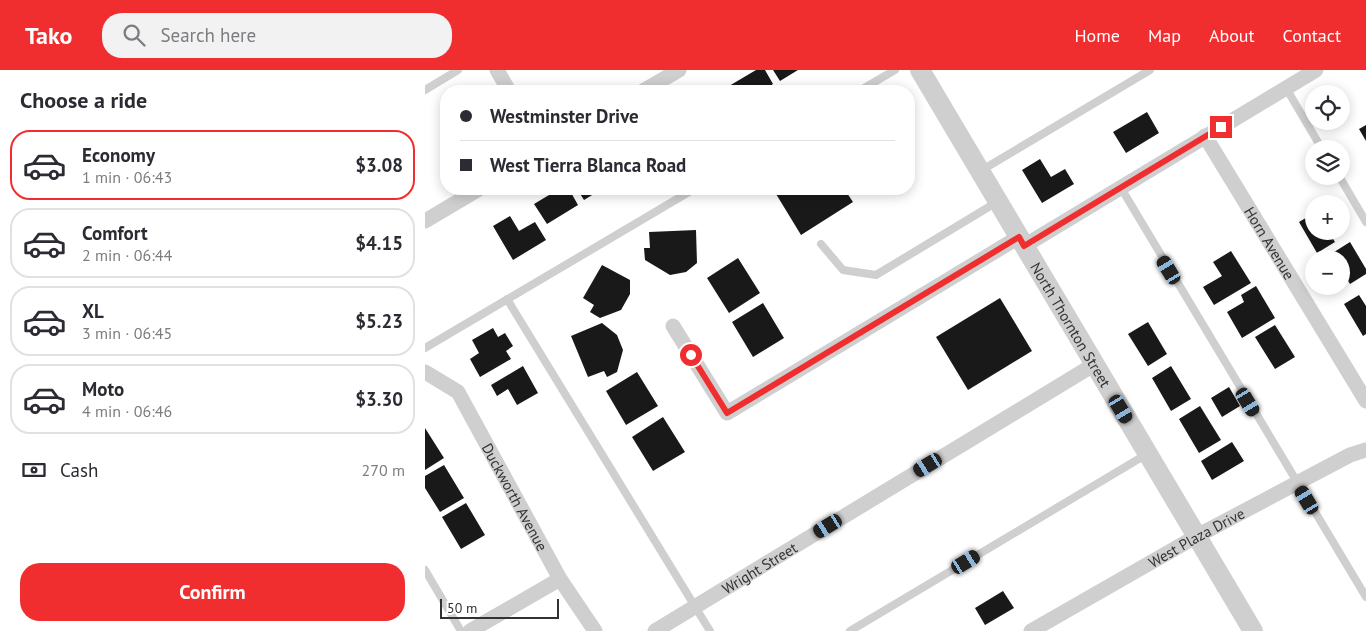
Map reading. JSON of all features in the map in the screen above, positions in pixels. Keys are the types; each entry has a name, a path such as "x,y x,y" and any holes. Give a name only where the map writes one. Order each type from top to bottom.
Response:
{"street":[{"path":"497,70 506,85"},
{"path":"653,85 679,70"},
{"name":"North Thornton Street","path":"919,70 1148,453 1249,628"},
{"path":"673,326 727,413 1022,242 1121,188 1316,70"},
{"name":"Horn Avenue","path":"1205,136 1366,401"},
{"path":"425,221 469,195"},
{"name":"Wright Street","path":"655,631 1095,364"},
{"name":"Duckworth Avenue","path":"425,372 458,392 560,579 595,631"},
{"name":"West Plaza Drive","path":"1031,631 1197,536 1350,456 1366,450"},
{"path":"469,631 560,579"}],"lane":[{"path":"425,90 458,70"},
{"path":"869,85 895,70"},
{"path":"980,171 1150,70"},
{"path":"1286,88 1317,140"},
{"path":"1344,185 1366,222"},
{"path":"1121,188 1366,597"},
{"path":"425,348 684,195"},
{"path":"821,244 843,270 876,275 998,202"},
{"path":"507,299 710,631"},
{"path":"850,631 1148,453"},
{"path":"425,570 461,631"}],"building":[{"path":"756,70 765,70 773,84 771,85 731,85"},
{"path":"773,70 798,70 780,81"},
{"path":"1147,112 1159,133 1126,153 1113,132"},
{"path":"1366,125 1366,141 1359,129"},
{"path":"1040,159 1051,177 1065,169 1074,184 1042,203 1022,170"},
{"path":"549,195 572,195 578,205 547,224 534,204"},
{"path":"581,195 592,195 584,200"},
{"path":"777,195 848,195 853,202 801,235"},
{"path":"510,216 519,231 535,222 546,240 513,260 493,226"},
{"path":"1305,218 1305,232 1299,222"},
{"path":"696,230 697,263 686,272 670,275 645,260 644,248 650,248 649,232"},
{"path":"1309,240 1334,240 1335,242 1322,250 1315,250"},
{"path":"1350,242 1366,269 1366,274 1350,284 1350,250 1337,250"},
{"path":"1231,251 1251,283 1214,305 1203,287 1222,276 1213,262"},
{"path":"738,258 760,293 729,313 707,278"},
{"path":"602,265 630,280 630,294 621,310 600,318 590,312 594,305 583,298"},
{"path":"1256,286 1275,318 1242,338 1227,312 1244,302 1241,295"},
{"path":"1359,295 1366,306 1366,334 1363,336 1344,304"},
{"path":"1000,298 1032,351 968,390 936,337"},
{"path":"763,303 784,338 753,357 732,322"},
{"path":"1148,322 1167,354 1148,366 1128,334"},
{"path":"602,323 617,335 623,350 617,372 607,377 604,371 588,377 571,336"},
{"path":"1275,325 1295,357 1275,369 1255,337"},
{"path":"493,328 498,337 505,333 513,346 506,351 511,359 480,377 470,359 479,353 472,340"},
{"path":"523,366 538,393 517,405 508,389 497,396 491,385"},
{"path":"1171,366 1191,399 1171,411 1152,378"},
{"path":"637,372 658,406 626,425 606,391"},
{"path":"1229,387 1240,406 1222,417 1211,398"},
{"path":"1200,406 1221,440 1199,453 1179,419"},
{"path":"663,417 685,452 653,471 632,437"},
{"path":"425,428 444,458 425,470"},
{"path":"1232,442 1244,461 1212,480 1201,461"},
{"path":"444,465 464,498 440,512 425,488 425,476"},
{"path":"466,503 485,535 461,549 442,517"},
{"path":"1003,591 1014,608 985,625 975,608"}],"route":[{"path":"691,355 727,413 1019,237 1024,246 1221,127"}]}
